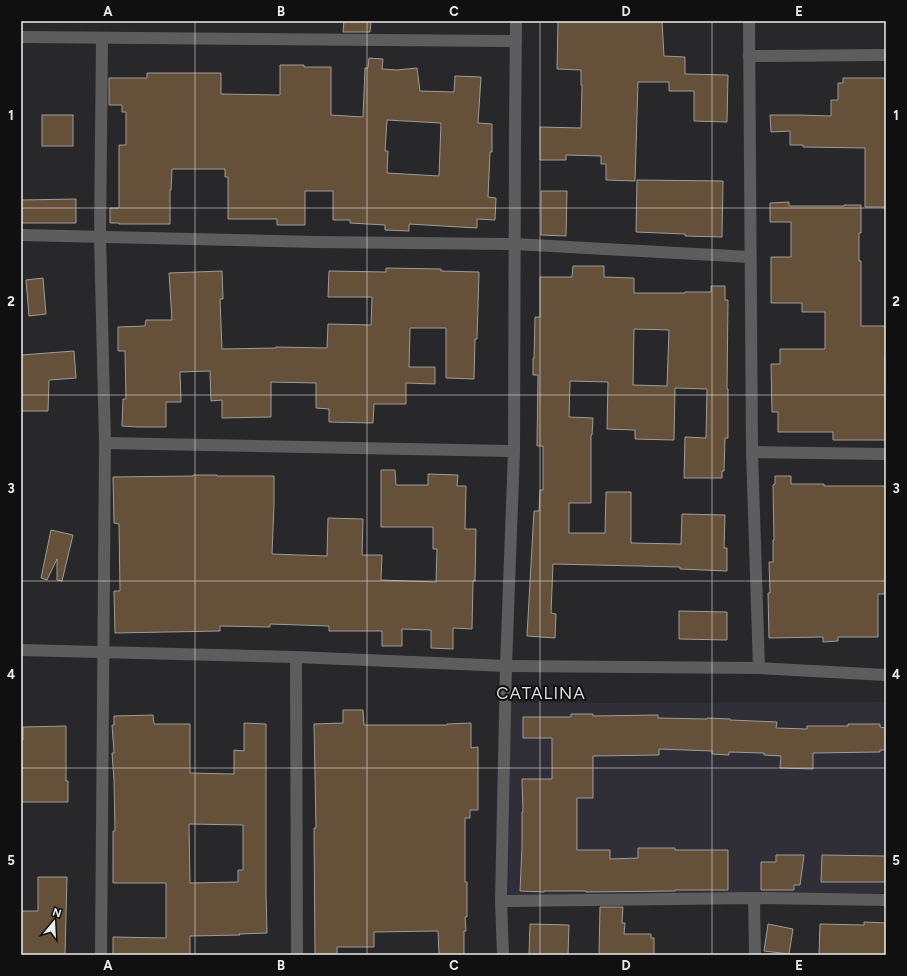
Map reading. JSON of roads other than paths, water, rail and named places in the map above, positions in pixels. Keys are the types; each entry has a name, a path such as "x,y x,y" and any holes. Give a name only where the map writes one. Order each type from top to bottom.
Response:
{"street":[{"path":"503,955 501,901 506,666 514,451 516,21"},
{"path":"749,21 752,452 759,668"},
{"path":"21,37 516,41"},
{"path":"101,955 105,443 100,237 102,38"},
{"path":"749,56 886,55"},
{"path":"21,235 316,242 515,244 750,257"},
{"path":"105,443 514,451"},
{"path":"752,452 886,454"},
{"path":"21,650 296,657 506,666 759,668 886,675"},
{"path":"296,657 297,955"},
{"path":"501,901 754,898 886,900"},
{"path":"754,898 755,955"}],"district":[{"name":"CATALINA","path":"541,693"}]}
